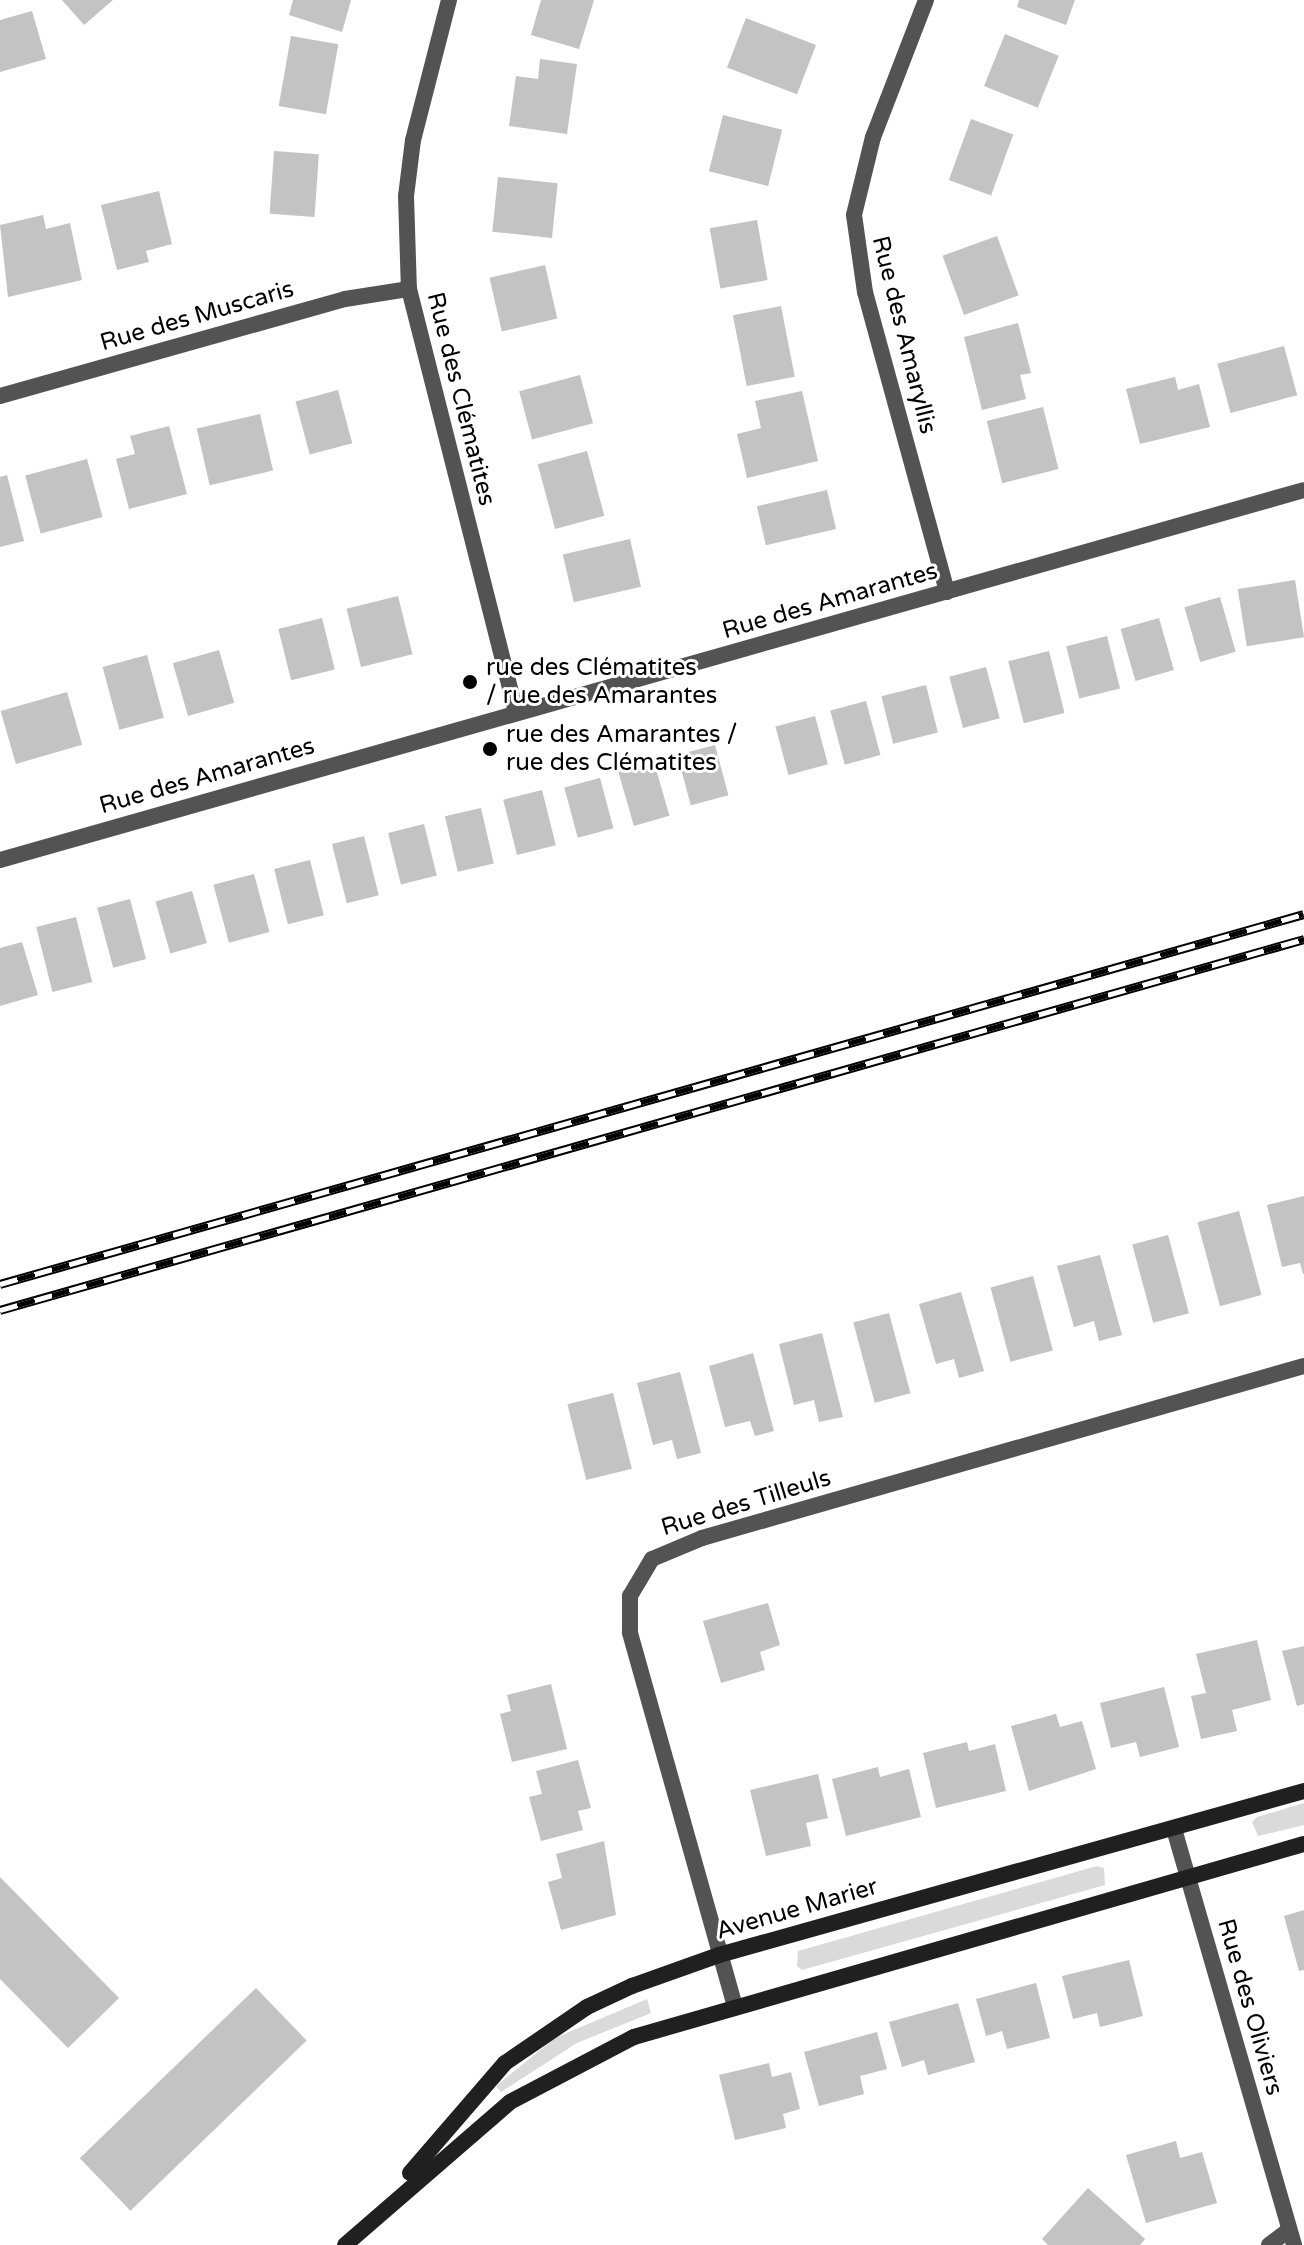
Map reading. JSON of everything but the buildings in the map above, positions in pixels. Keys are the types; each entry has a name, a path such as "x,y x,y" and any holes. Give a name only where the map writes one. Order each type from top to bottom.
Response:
{"street":[{"name":"Rue des Clématites","path":"449,0 413,140 406,196 409,289 516,713"},
{"name":"Rue des Amaryllis","path":"926,0 873,137 854,215 865,292 947,592"},
{"name":"Rue des Muscaris","path":"0,396 345,299 409,289"},
{"name":"Rue des Amarantes","path":"0,860 1304,490"},
{"name":"Rue des Tilleuls","path":"734,2003 627,1617 630,1596 652,1559 702,1538 1304,1366"},
{"name":"Avenue Marier","path":"381,2209 488,2078 523,2049 587,2007 719,1955 1304,1791"},
{"name":"Rue des Oliviers","path":"1174,1829 1292,2237"},
{"name":"Avenue Marier","path":"345,2245 381,2209 510,2102 561,2070 634,2037 734,2003 1304,1844"},
{"path":"1269,2245 1292,2237"}],"shaded area":[{"path":"1304,1803 1304,1825 1258,1836 1252,1822 1257,1817"},
{"path":"1097,1866 1104,1868 1105,1885 802,1970 797,1966 798,1951"},
{"path":"647,1999 651,2013 577,2043 501,2092 496,2086 555,2038"}],"railway":[{"path":"0,1284 1304,914"},
{"path":"0,1310 1304,939"}],"place":[{"name":"rue des Clématites / rue des Amarantes","path":"470,682"},
{"name":"rue des Amarantes / rue des Clématites","path":"490,749"}]}
